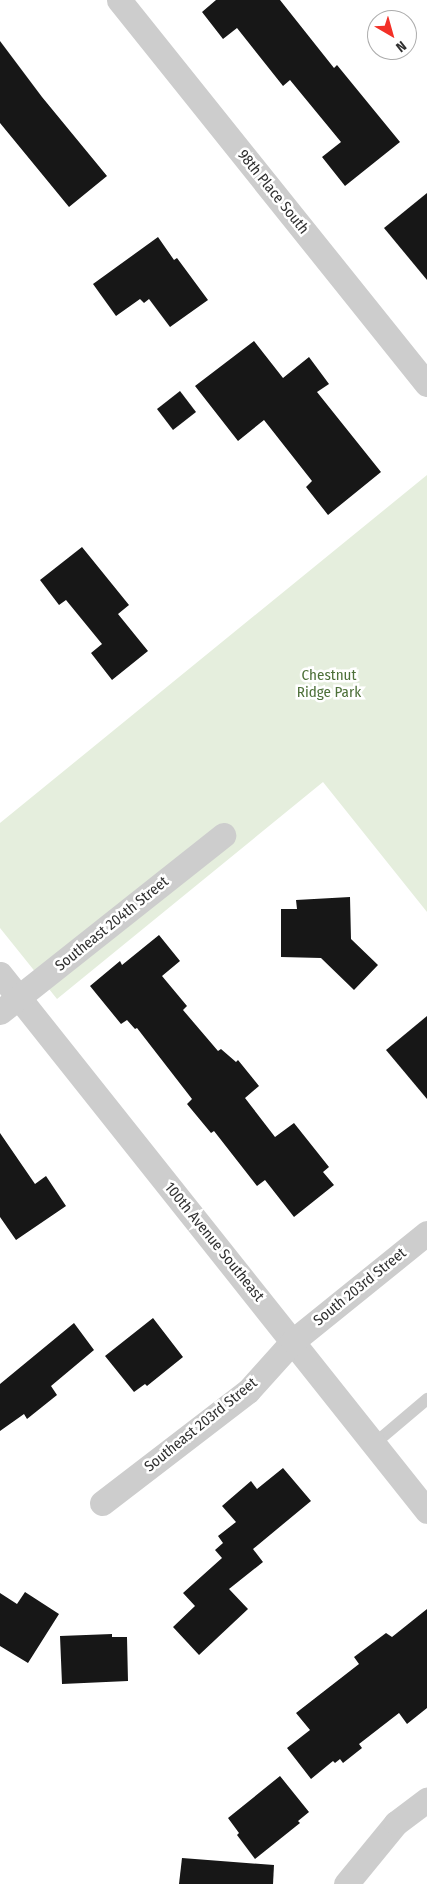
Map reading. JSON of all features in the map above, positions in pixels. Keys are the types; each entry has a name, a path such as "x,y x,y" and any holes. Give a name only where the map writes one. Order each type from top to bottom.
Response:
{"street":[{"name":"98th Place South","path":"119,0 427,384"},
{"name":"Southeast 204th Street","path":"0,1012 223,835"},
{"name":"100th Avenue Southeast","path":"0,974 427,1511"},
{"name":"South 203rd Street","path":"293,1341 427,1233"},
{"name":"Southeast 203rd Street","path":"102,1503 248,1392 293,1341"},
{"path":"346,1884 396,1823 427,1800"}],"lane":[{"path":"374,1444 427,1399"}],"green space":[{"name":"Chestnut Ridge Park","path":"427,475 427,912 323,782 57,999 0,928 0,823"}],"building":[{"path":"216,0 280,0 334,68 337,65 400,142 345,186 322,157 341,142 290,80 283,86 237,28 223,39 202,12"},
{"path":"0,41 42,97 107,176 69,207 0,123"},
{"path":"427,193 427,280 384,228"},
{"path":"158,237 174,260 177,258 208,300 170,327 149,299 144,303 140,299 116,316 93,284"},
{"path":"254,341 283,378 309,357 329,384 317,392 381,472 328,515 306,487 312,481 264,420 238,441 195,386"},
{"path":"180,391 196,412 173,430 157,409"},
{"path":"82,547 129,605 118,614 148,651 112,680 91,653 102,644 66,600 59,605 40,580"},
{"path":"350,897 351,939 378,965 354,990 321,958 281,957 281,909 297,909 296,900"},
{"path":"159,935 180,961 162,976 187,1006 183,1010 218,1051 221,1049 236,1062 238,1060 259,1086 245,1098 275,1137 294,1123 329,1167 323,1172 334,1185 294,1217 265,1180 257,1186 214,1131 211,1133 187,1104 192,1099 137,1028 135,1029 127,1020 121,1024 90,986 120,961 122,965"},
{"path":"427,1016 427,1099 386,1050"},
{"path":"0,1133 35,1184 46,1176 66,1206 16,1240 0,1217"},
{"path":"153,1318 183,1357 147,1386 145,1384 134,1392 105,1356"},
{"path":"74,1323 94,1350 51,1386 57,1395 27,1419 24,1414 0,1431 0,1384"},
{"path":"283,1468 311,1501 253,1549 263,1562 229,1589 248,1609 199,1655 173,1627 195,1606 183,1593 222,1558 215,1550 223,1543 218,1536 236,1522 222,1506 251,1481 257,1489"},
{"path":"25,1592 59,1614 28,1663 0,1646 0,1593 17,1604"},
{"path":"427,1609 427,1708 407,1724 399,1713 359,1744 362,1748 343,1763 340,1759 335,1763 333,1761 311,1779 287,1748 310,1730 296,1713 359,1664 354,1657 386,1633 392,1637"},
{"path":"112,1634 112,1637 127,1637 128,1681 62,1684 60,1636"},
{"path":"280,1776 309,1812 298,1821 300,1823 255,1859 237,1835 239,1833 228,1818"},
{"path":"182,1858 274,1865 273,1884 179,1884"}]}
